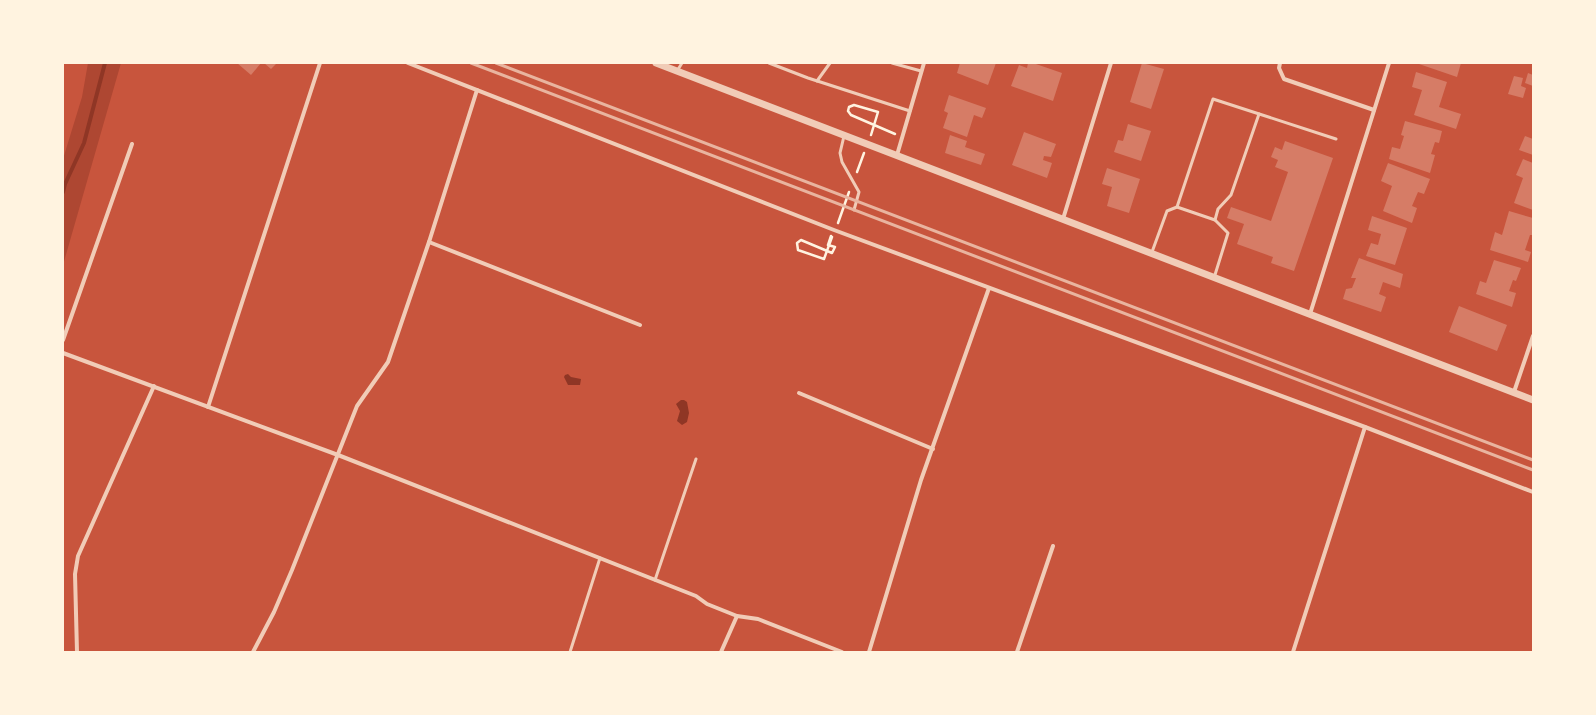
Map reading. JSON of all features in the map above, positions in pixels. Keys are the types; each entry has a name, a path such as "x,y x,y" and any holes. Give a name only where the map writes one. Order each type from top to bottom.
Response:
{"street":[{"path":"208,407 320,63"},
{"path":"408,63 834,230 1365,427 1533,492"},
{"path":"656,63 1533,400"},
{"path":"897,156 924,63"},
{"path":"1063,220 1111,63"},
{"path":"1280,63 1279,68 1284,79 1374,110"},
{"path":"1310,314 1389,63"},
{"path":"253,652 274,612 357,406 388,362 429,242 477,90"},
{"path":"63,340 132,144"},
{"path":"429,242 640,325"},
{"path":"869,652 921,480 989,288"},
{"path":"1514,392 1533,336"},
{"path":"63,353 338,455 696,596 707,604 737,616 758,619 842,652"},
{"path":"77,652 75,574 78,556 154,386"},
{"path":"800,392 933,449"},
{"path":"1293,652 1365,427"},
{"path":"1018,652 1053,546"},
{"path":"721,652 737,616"}],"lane":[{"path":"677,71 682,63"},
{"path":"769,63 817,81 910,112"},
{"path":"817,81 830,63"},
{"path":"892,63 922,71"},
{"path":"1177,207 1213,99 1336,139"},
{"path":"1215,220 1218,209 1231,195 1259,114"},
{"path":"844,136 840,153 842,162 859,192 854,210"},
{"path":"1151,254 1167,211 1177,207 1215,220 1228,233 1214,278"},
{"path":"655,580 696,460"},
{"path":"570,652 600,558"}],"path":[{"path":"877,119 878,112 854,105 849,107 848,111 850,116 902,137"},
{"path":"824,259 798,250 798,243 801,240 832,253 835,247 828,245 834,230"}],"shaded area":[{"path":"88,63 121,63 63,265 63,159 82,97"},
{"path":"568,374 571,377 581,379 580,385 568,385 564,377"},
{"path":"681,400 687,402 689,413 687,422 682,425 677,421 680,411 676,404"}],"building":[{"path":"237,63 261,63 251,75"},
{"path":"264,63 277,63 271,69"},
{"path":"960,63 996,63 988,85 957,73"},
{"path":"1028,63 1033,63 1062,73 1053,101 1011,86 1019,65 1027,68"},
{"path":"1142,63 1164,69 1151,109 1130,102"},
{"path":"1461,63 1457,77 1419,64"},
{"path":"1416,72 1447,82 1439,107 1461,114 1456,129 1414,115 1422,90 1412,87"},
{"path":"1528,73 1533,75 1533,86 1525,83"},
{"path":"1514,76 1523,78 1521,86 1526,88 1523,98 1508,94"},
{"path":"949,95 986,108 982,118 974,115 967,137 943,128 948,113 944,111"},
{"path":"1405,121 1442,131 1439,143 1435,142 1431,154 1435,155 1430,173 1389,159 1392,147 1400,149 1404,136 1401,135"},
{"path":"1128,124 1151,131 1141,161 1114,152 1118,140 1123,141"},
{"path":"1024,132 1056,144 1051,157 1044,156 1043,160 1052,163 1047,178 1012,165"},
{"path":"950,135 967,141 965,147 985,154 981,165 945,153"},
{"path":"1525,136 1533,139 1533,155 1519,150"},
{"path":"1285,141 1333,158 1294,271 1271,263 1273,257 1237,244 1244,224 1227,218 1231,207 1271,221 1288,172 1275,167 1278,160 1271,157 1275,147 1282,150"},
{"path":"1523,159 1533,163 1533,210 1514,203 1523,178 1516,175"},
{"path":"1388,163 1430,179 1424,194 1418,192 1412,206 1417,208 1412,223 1383,211 1392,186 1381,181"},
{"path":"1107,168 1140,179 1129,213 1107,206 1112,187 1102,184"},
{"path":"1509,211 1533,218 1533,235 1530,235 1525,250 1531,252 1528,262 1490,250 1495,232 1502,235"},
{"path":"1372,216 1407,228 1395,265 1366,256 1371,243 1378,245 1381,234 1368,230"},
{"path":"1359,258 1403,274 1400,288 1383,282 1379,294 1386,297 1381,312 1343,299 1346,289 1352,288 1356,278 1351,278"},
{"path":"1494,260 1521,268 1516,281 1513,280 1509,291 1516,293 1512,307 1476,294 1480,281 1486,283"},
{"path":"1459,306 1507,325 1497,351 1449,332"}],"waterway":[{"path":"63,192 65,184 84,143 105,63"}],"railway":[{"path":"471,63 1533,470"},
{"path":"496,63 1533,460"}]}
